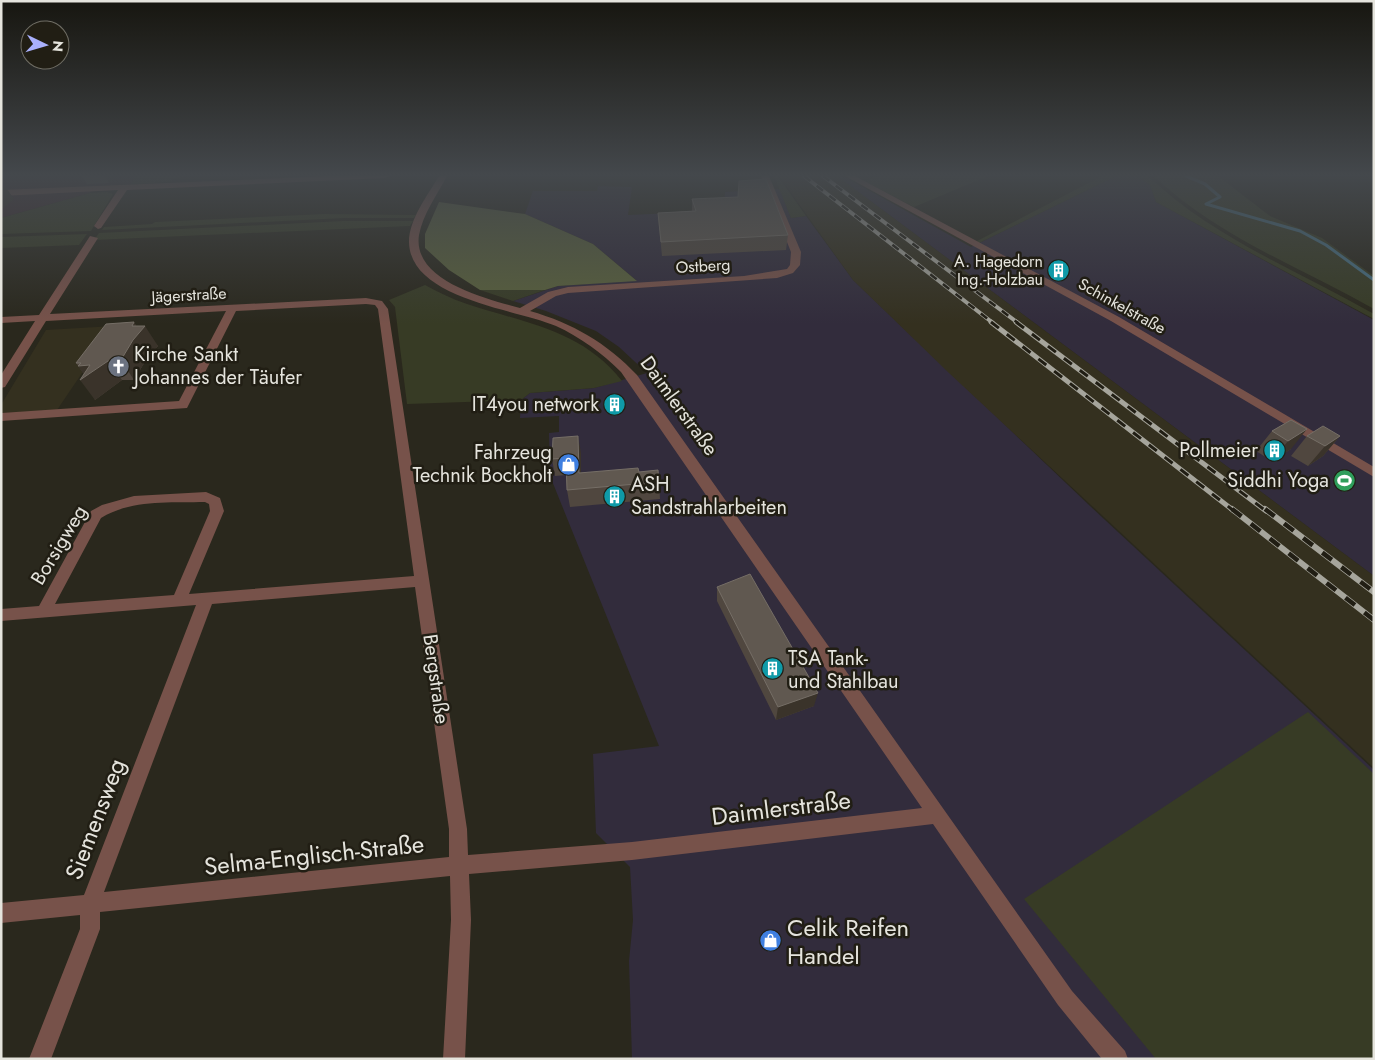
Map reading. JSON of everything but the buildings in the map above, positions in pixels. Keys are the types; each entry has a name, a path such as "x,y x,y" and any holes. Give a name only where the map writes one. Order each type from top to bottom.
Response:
{"street":[{"name":"Daimlerstraße","path":"419,225 414,242 417,257 437,279 471,298 556,323 588,339 620,364 634,378 1065,998 1117,1059"},
{"name":"Ostberg","path":"520,312 552,294 568,290 744,279 777,275 790,271 795,266 796,252 785,225"},
{"name":"Schinkelstraße","path":"941,225 1116,320 1374,473"},
{"path":"1,384 93,238"},
{"name":"Jägerstraße","path":"1,320 366,301 378,303"},
{"name":"Bergstraße","path":"378,303 383,308 458,829 461,920 454,1059"},
{"path":"1,417 183,405 233,307"},
{"name":"Borsigweg","path":"44,611 96,515 106,506 120,502 206,497 216,501 217,511 179,600"},
{"name":"Borsigweg","path":"1,615 422,581"},
{"name":"Siemensweg","path":"40,1059 90,929 90,904 206,599"},
{"name":"Daimlerstraße","path":"632,851 936,815"},
{"name":"Selma-Englisch-Straße","path":"1,913 460,865 632,851"}],"shaded area":[{"path":"551,225 813,225 853,280 1090,506 1374,770 1374,1059 632,1059 629,961 633,920 630,867 596,833 593,754 659,746 550,476 549,433 559,432 559,416 520,418 521,400 530,393 594,388 647,373 619,347 596,331 546,311 513,301 558,286 636,280 593,244"},
{"path":"814,225 903,225 1374,576 1374,768 949,373 853,280"},
{"path":"903,225 932,225 971,247 1015,225 1199,225 1374,320 1374,576"},
{"path":"114,326 57,410 1,413 1,405 46,330"}],"green space":[{"path":"1,225 94,225 91,231 1,234"},
{"path":"129,225 193,225 102,230 104,227"},
{"path":"252,225 410,225 94,240 99,233"},
{"path":"429,225 551,225 593,244 637,281 558,286 545,290 480,290 449,270 425,248 425,234"},
{"path":"1007,225 1015,225 979,243 977,241"},
{"path":"1200,225 1213,225 1256,252 1374,314 1374,319"},
{"path":"1219,225 1292,225 1322,238 1374,276 1374,309 1260,249"},
{"path":"87,234 79,245 1,248 1,237"},
{"path":"425,285 461,302 530,323 570,339 606,364 622,381 594,388 530,393 521,400 407,404 395,307 389,300"},
{"path":"480,290 545,290 513,301"},
{"path":"1308,712 1374,774 1374,1059 1156,1059 1024,899"}],"waterway":[{"path":"1281,225 1300,231 1326,245 1374,280"}],"railway":[{"path":"868,225 993,323"},
{"path":"889,225 1018,323"},
{"path":"991,322 1234,511"},
{"path":"1016,322 1266,511"},
{"path":"1232,509 1374,620"},
{"path":"1265,509 1374,592"}],"place":[{"name":"A. Hagedorn Ing.-Holzbau","path":"1059,270"},
{"name":"Kirche Sankt Johannes der Täufer","path":"118,366"},
{"name":"IT4you network","path":"615,404"},
{"name":"Pollmeier","path":"1274,450"},
{"name":"Fahrzeug Technik Bockholt","path":"568,464"},
{"name":"Siddhi Yoga","path":"1345,480"},
{"name":"ASH Sandstrahlarbeiten","path":"615,496"},
{"name":"TSA Tank- und Stahlbau","path":"772,669"},
{"name":"Celik Reifen Handel","path":"771,941"}]}
